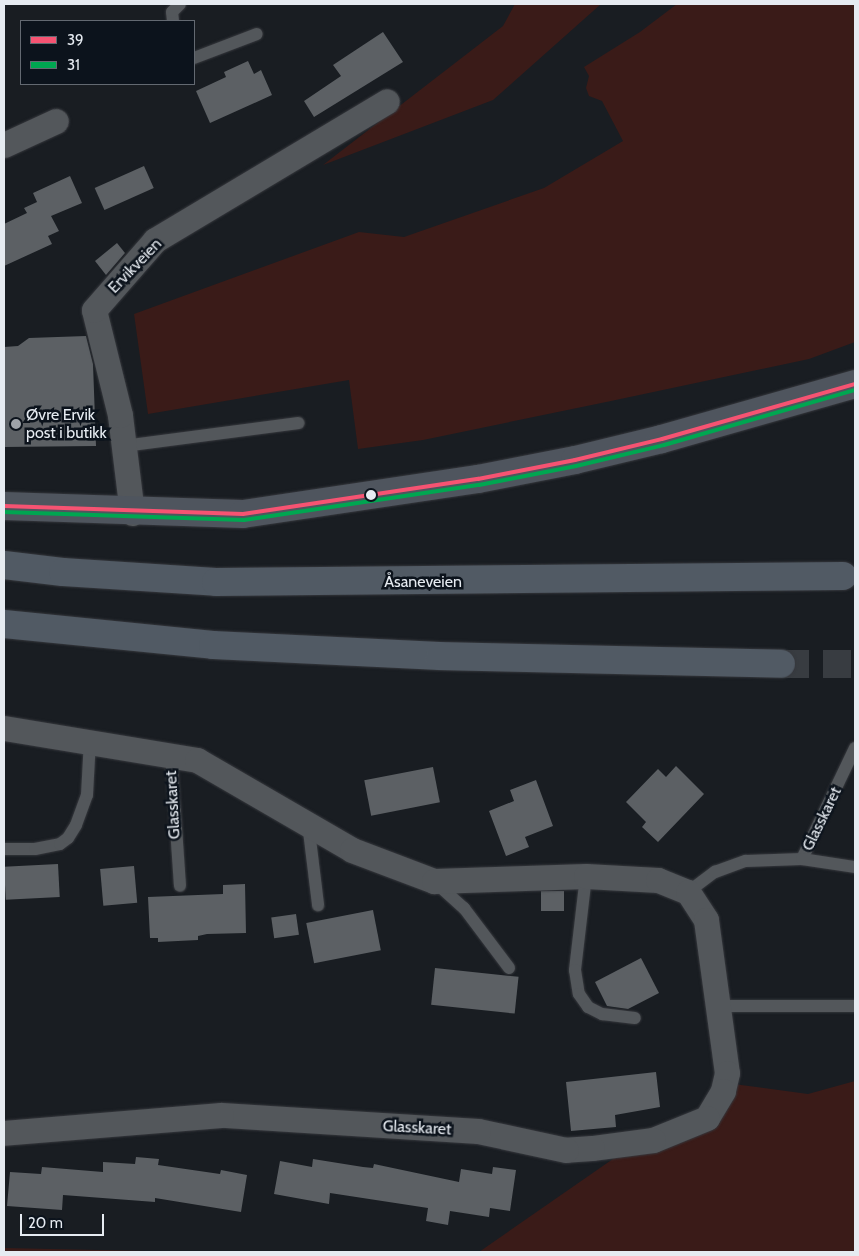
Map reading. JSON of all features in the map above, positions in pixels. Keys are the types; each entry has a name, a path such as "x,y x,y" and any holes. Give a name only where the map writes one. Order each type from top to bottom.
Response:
{"highway":[{"name":"Åsaneveien","path":"4,565 63,572 216,582 843,576"},
{"path":"4,624 213,645 440,656 781,664"}],"main road":[{"path":"4,506 132,500 243,514 478,479 662,439 855,384"}],"street":[{"name":"Ervikveien","path":"132,500 124,446 94,310 156,240 310,150 387,101"},
{"path":"4,145 56,121"},
{"name":"Glasskaret","path":"4,728 90,740 197,760 352,850 434,881 586,876 658,880 688,892 706,920 726,1073 723,1092 707,1118 653,1140 566,1150 478,1131 221,1115 4,1134"}],"lane":[{"path":"173,20 172,12 180,4"},
{"path":"195,58 257,34"},
{"path":"124,446 298,423"},
{"path":"4,849 35,849 60,844 68,838 76,825 87,795 90,740"},
{"name":"Glasskaret","path":"688,892 715,872 746,861 802,859 855,748"},
{"name":"Glasskaret","path":"171,754 180,886"},
{"path":"308,823 318,905"},
{"path":"802,859 855,867"},
{"path":"586,876 574,970 579,994 588,1007 602,1014 636,1018"},
{"name":"Glasskaret","path":"434,881 464,908 509,968"},
{"path":"716,1006 855,1006"}],"shaded area":[{"path":"515,4 601,4 493,100 323,165 503,26"},
{"path":"677,4 855,4 855,342 809,359 423,440 358,449 349,380 148,414 134,314 359,232 404,237 544,188 623,141 602,101 589,96 586,88 589,76 584,67 640,32"},
{"path":"855,1081 855,1252 479,1252 623,1152 690,1136 726,1083 808,1094"},
{"path":"4,1248 193,1252 4,1252"}],"building":[{"path":"383,32 403,62 314,117 304,101 341,76 333,65"},
{"path":"248,61 254,74 261,70 272,95 210,123 196,91 226,77 224,72"},
{"path":"144,166 154,188 104,210 95,188"},
{"path":"70,176 82,203 51,216 59,231 48,236 52,244 4,266 4,224 27,213 24,208 37,202 33,193"},
{"path":"117,243 125,253 106,275 95,261"},
{"path":"86,336 93,364 96,446 4,447 4,347 18,346 29,338"},
{"path":"676,766 704,794 658,842 642,827 646,822 626,802 658,769 666,777"},
{"path":"433,767 440,802 371,816 364,780"},
{"path":"536,780 553,826 525,837 529,847 506,856 489,811 514,801 510,790"},
{"path":"58,864 60,897 6,900 4,867"},
{"path":"134,866 137,903 103,906 100,869"},
{"path":"245,884 246,933 207,934 198,936 198,940 158,942 158,938 150,938 148,897 223,894 223,885"},
{"path":"541,891 564,891 564,911 541,911"},
{"path":"373,910 381,950 314,963 306,923"},
{"path":"296,914 299,935 274,938 271,917"},
{"path":"641,958 659,993 628,1009 607,1006 595,982"},
{"path":"435,968 519,977 515,1014 431,1005"},
{"path":"656,1072 660,1107 615,1115 616,1127 571,1131 566,1082"},
{"path":"136,1157 159,1159 158,1165 220,1174 221,1170 247,1175 241,1212 155,1198 155,1202 63,1195 62,1210 7,1206 10,1172 41,1174 42,1167 103,1172 103,1162 135,1164"},
{"path":"313,1159 373,1168 374,1164 459,1182 461,1169 492,1174 493,1167 516,1170 510,1211 490,1208 489,1217 450,1211 448,1225 426,1221 428,1208 330,1193 329,1204 274,1194 280,1161 312,1167"}],"tunnel":[{"path":"781,664 855,664"}],"transit line":[{"name":"39","path":"4,506 243,514 478,479 575,460 662,439 855,384"},
{"name":"31","path":"4,512 244,520 479,485 576,466 664,445 855,390"}],"place":[{"name":"Øvre Ervik post i butikk","path":"16,424"}]}
